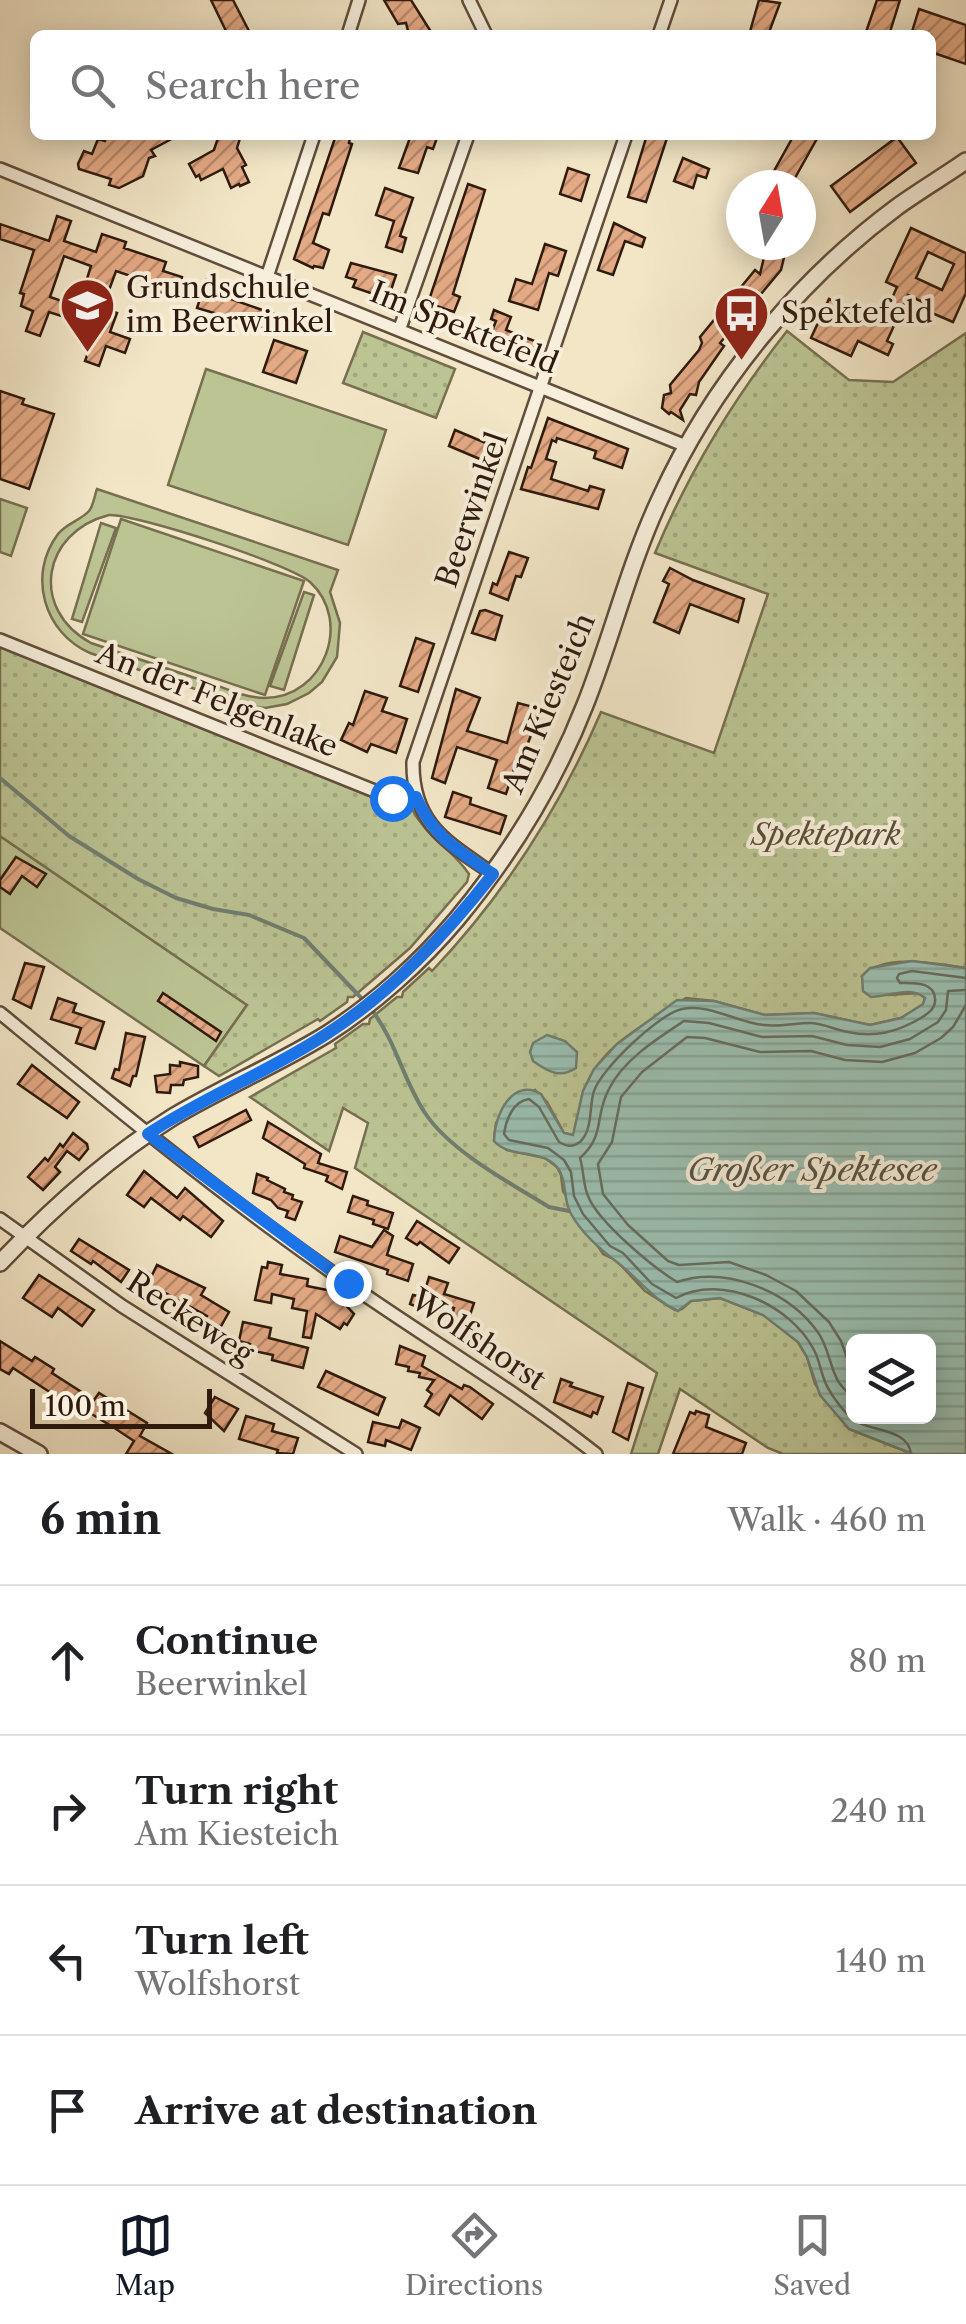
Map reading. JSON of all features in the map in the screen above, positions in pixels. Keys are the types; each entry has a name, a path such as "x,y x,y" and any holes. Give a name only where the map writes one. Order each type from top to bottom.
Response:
{"street":[{"path":"350,30 359,0"},
{"path":"469,0 484,30"},
{"path":"662,30 671,0"},
{"path":"266,277 312,140"},
{"path":"400,328 466,140"},
{"name":"Beerwinkel","path":"416,797 414,762 624,140"},
{"name":"Am Kiesteich","path":"0,1264 100,1170 148,1134 328,1033 420,959 493,874 535,812 564,756 659,500 686,446 742,362 817,278 896,208 966,161"},
{"name":"Im Spektefeld","path":"0,169 686,446"},
{"name":"An der Felgenlake","path":"0,640 397,800 416,797"},
{"path":"416,797 426,820 443,839 493,874"},
{"name":"Wolfshorst","path":"0,1013 148,1134 320,1264 487,1374 596,1454"},
{"name":"Reckeweg","path":"0,1219 122,1306 356,1454"},
{"path":"0,1432 40,1454"}],"green space":[{"name":"Spektepark","path":"787,331 849,380 893,382 966,333 966,968 897,962 872,969 862,976 888,995 919,993 925,998 924,1004 901,1018 870,1025 814,1013 765,1015 686,998 628,1036 603,1059 585,1088 573,1135 564,1133 547,1102 535,1090 496,1123 494,1141 507,1150 545,1158 557,1167 563,1191 603,1254 616,1260 645,1291 675,1310 691,1301 720,1298 764,1315 798,1342 815,1384 849,1429 905,1451 924,1454 783,1454 680,1389 658,1454 631,1454 657,1373 355,1168 368,1123 343,1108 329,1151 250,1097 336,1048 335,1044 363,1024 369,1024 370,1019 402,997 429,968 432,971 483,912 528,849 567,783 601,712 714,753 768,594 655,553 713,438"},
{"path":"363,332 455,369 436,418 343,383"},
{"path":"206,369 386,430 348,545 168,485"},
{"path":"97,489 338,570 330,592 340,623 337,657 322,682 287,704 265,708 242,705 74,644 51,617 42,584 43,567 58,534 89,511","holes":["109,515 245,553 310,582 323,598 329,617 326,655 317,672 286,695 250,696 91,643 71,628 58,611 52,592 58,554 69,537 86,524"]},
{"path":"0,499 27,508 11,556 0,552"},
{"path":"121,519 304,581 265,695 83,634"},
{"path":"101,523 116,528 82,622 72,619"},
{"path":"304,592 314,595 284,690 270,686"},
{"path":"0,647 390,804 410,806 424,827 469,874 467,882 410,948 353,997 348,997 347,1002 219,1076 204,1066 247,1005 0,836"},
{"path":"0,836 247,1005 204,1066 0,928"}],"water":[{"name":"Großer Spektesee","path":"912,961 966,968 966,1454 913,1454 849,1429 820,1395 798,1342 763,1315 720,1298 691,1301 678,1311 661,1301 580,1227 568,1207 557,1167 542,1157 508,1150 494,1141 497,1121 507,1102 521,1091 531,1090 541,1094 564,1133 573,1135 583,1091 594,1069 617,1044 677,1000 714,1001 765,1015 814,1013 870,1025 901,1018 923,1004 925,998 913,992 871,997 863,991 862,976 870,968"},
{"path":"547,1035 565,1041 577,1052 576,1068 559,1073 533,1061 533,1043"}],"building":[{"path":"211,0 233,0 248,30 226,30"},
{"path":"384,0 411,0 430,30 408,30 406,23 398,24"},
{"path":"759,0 780,3 770,30 750,30"},
{"path":"877,0 900,0 891,30 867,30"},
{"path":"919,9 966,25 966,64 936,54 936,30 913,30"},
{"path":"98,140 170,140 151,150 155,156 149,158 143,176 119,188 109,185 111,179 79,169 84,151 92,154"},
{"path":"217,140 239,140 237,148 249,182 231,188 223,169 201,180 199,175 196,177 189,164 214,150"},
{"path":"334,140 350,140 352,144 329,215 323,213 313,243 329,250 323,268 294,259"},
{"path":"409,140 436,140 433,149 427,147 418,173 399,168"},
{"path":"645,140 666,140 646,202 628,197"},
{"path":"791,140 816,140 799,170 775,170"},
{"path":"893,140 899,140 916,163 850,212 831,186"},
{"path":"683,158 709,169 706,178 697,175 693,188 674,181"},
{"path":"568,168 589,175 581,201 560,194"},
{"path":"468,184 485,190 453,294 460,297 454,312 428,303"},
{"path":"385,188 413,198 400,236 406,238 402,252 386,247 394,221 376,215"},
{"path":"57,216 71,221 64,241 96,252 102,234 126,242 124,248 166,262 163,271 182,277 176,297 150,289 152,283 116,271 108,293 85,285 91,266 64,256 50,297 79,307 74,320 49,312 40,336 26,331 33,311 21,306 24,294 20,293 34,250 0,239 0,224 49,241"},
{"path":"614,223 645,238 642,247 625,241 613,275 598,270"},
{"path":"911,228 966,253 966,293 953,322 925,310 927,304 908,295 887,341 893,344 888,355 858,341 851,356 811,338 829,299 881,323 897,287 886,282","holes":["928,252 954,264 942,290 916,278"]},
{"path":"545,244 566,251 558,276 549,273 538,310 509,301 516,279 532,284"},
{"path":"763,260 783,260 781,270 720,343 724,346 699,382 696,395 690,394 680,410 683,420 669,414 662,408 664,395 671,393 670,385 699,350 700,337 755,270 760,274"},
{"path":"351,263 396,275 391,290 398,293 385,298 353,287 356,280 346,277"},
{"path":"206,280 216,283 213,293 280,316 275,331 197,308"},
{"path":"103,308 117,313 110,332 130,339 125,353 106,346 99,366 85,361 92,342 82,338 87,324 97,327"},
{"path":"494,310 511,317 506,330 537,342 530,358 488,341 496,321 491,319"},
{"path":"274,340 307,351 296,383 263,372"},
{"path":"0,391 24,399 22,404 54,414 29,489 0,479"},
{"path":"548,418 628,449 622,468 594,458 596,451 557,438 556,442 552,440 546,459 556,462 551,479 588,491 590,486 604,490 598,509 521,489"},
{"path":"455,430 500,449 494,465 449,446"},
{"path":"509,552 528,558 521,577 516,576 508,600 490,593"},
{"path":"670,568 744,599 738,622 690,604 679,633 654,622 669,584 663,581"},
{"path":"480,611 502,616 495,640 472,633"},
{"path":"416,638 434,644 418,692 400,686"},
{"path":"456,689 480,698 467,731 507,743 518,703 541,709 506,794 488,788 497,760 457,747 445,783 432,778"},
{"path":"365,691 387,698 382,711 407,719 396,753 371,744 367,752 341,740 349,723 353,725"},
{"path":"453,792 471,798 470,804 506,816 500,834 445,817"},
{"path":"16,857 46,874 37,887 22,876 10,894 0,887 0,880"},
{"path":"25,963 44,967 31,1008 13,999"},
{"path":"163,993 221,1032 216,1041 158,1001"},
{"path":"58,998 76,1004 73,1012 104,1022 95,1049 76,1043 81,1028 51,1019"},
{"path":"126,1033 145,1037 130,1086 112,1078 115,1069 119,1070"},
{"path":"180,1062 198,1066 198,1077 184,1080 183,1085 171,1085 170,1093 157,1092 155,1076 170,1074 170,1065 180,1066"},
{"path":"32,1065 79,1102 67,1118 18,1084"},
{"path":"246,1110 251,1120 199,1147 194,1137"},
{"path":"268,1122 321,1154 318,1163 347,1172 342,1189 326,1181 328,1176 304,1168 305,1164 263,1138"},
{"path":"73,1133 88,1149 79,1160 67,1151 55,1167 60,1172 43,1190 28,1177 45,1158 48,1161 60,1144 63,1147"},
{"path":"144,1171 177,1198 185,1188 223,1221 211,1237 151,1198 144,1207 127,1195"},
{"path":"257,1174 302,1202 295,1220 286,1217 288,1211 271,1200 253,1193"},
{"path":"353,1196 393,1213 388,1229 348,1212"},
{"path":"417,1221 459,1248 449,1263 420,1242 417,1245 406,1238"},
{"path":"384,1230 393,1236 387,1255 413,1264 408,1281 335,1252 340,1236 372,1247"},
{"path":"79,1239 129,1270 121,1282 93,1261 91,1264 71,1251"},
{"path":"268,1262 282,1265 280,1274 308,1279 307,1286 327,1290 340,1299 354,1314 347,1325 344,1323 340,1329 316,1314 311,1338 303,1337 307,1311 292,1308 294,1299 272,1294 271,1303 255,1300 262,1267 267,1268"},
{"path":"157,1265 205,1288 201,1295 229,1312 220,1328 205,1320 207,1316 158,1289 153,1298 138,1289"},
{"path":"39,1275 94,1310 82,1326 58,1308 52,1317 23,1298"},
{"path":"429,1277 448,1283 444,1294 474,1303 466,1327 450,1322 454,1308 423,1297"},
{"path":"413,1295 423,1297 420,1308 410,1304"},
{"path":"243,1322 271,1328 269,1338 308,1348 303,1368 249,1350 250,1344 239,1341"},
{"path":"0,1341 32,1361 35,1357 94,1400 99,1393 147,1423 140,1436 172,1454 126,1454 134,1441 13,1368 9,1374 0,1369"},
{"path":"400,1346 425,1356 422,1366 462,1389 464,1385 470,1387 493,1404 482,1419 450,1395 439,1415 425,1406 432,1394 427,1390 434,1380 419,1377 420,1373 396,1364"},
{"path":"326,1371 385,1398 378,1415 318,1387"},
{"path":"561,1379 603,1397 597,1414 593,1412 591,1417 554,1402"},
{"path":"628,1383 643,1388 628,1440 613,1432"},
{"path":"215,1397 238,1409 224,1431 205,1413"},
{"path":"690,1412 709,1415 706,1427 746,1443 742,1454 673,1454"},
{"path":"246,1416 274,1424 272,1431 298,1438 293,1454 277,1453 278,1450 239,1439"},
{"path":"402,1420 420,1428 411,1450 386,1440 385,1446 368,1442 373,1422 399,1428"}],"waterway":[{"path":"0,778 69,836 138,879 176,898 249,915 304,938 365,1002"},
{"path":"371,1009 387,1034 417,1100 436,1127 499,1177 549,1207 569,1211"}],"place":[{"name":"Grundschule im Beerwinkel","path":"87,354"},
{"name":"Spektefeld","path":"742,362"}],"route":[{"path":"348,1283 148,1134 328,1033 420,959 493,874 443,839 426,820 416,797 392,798"}]}
